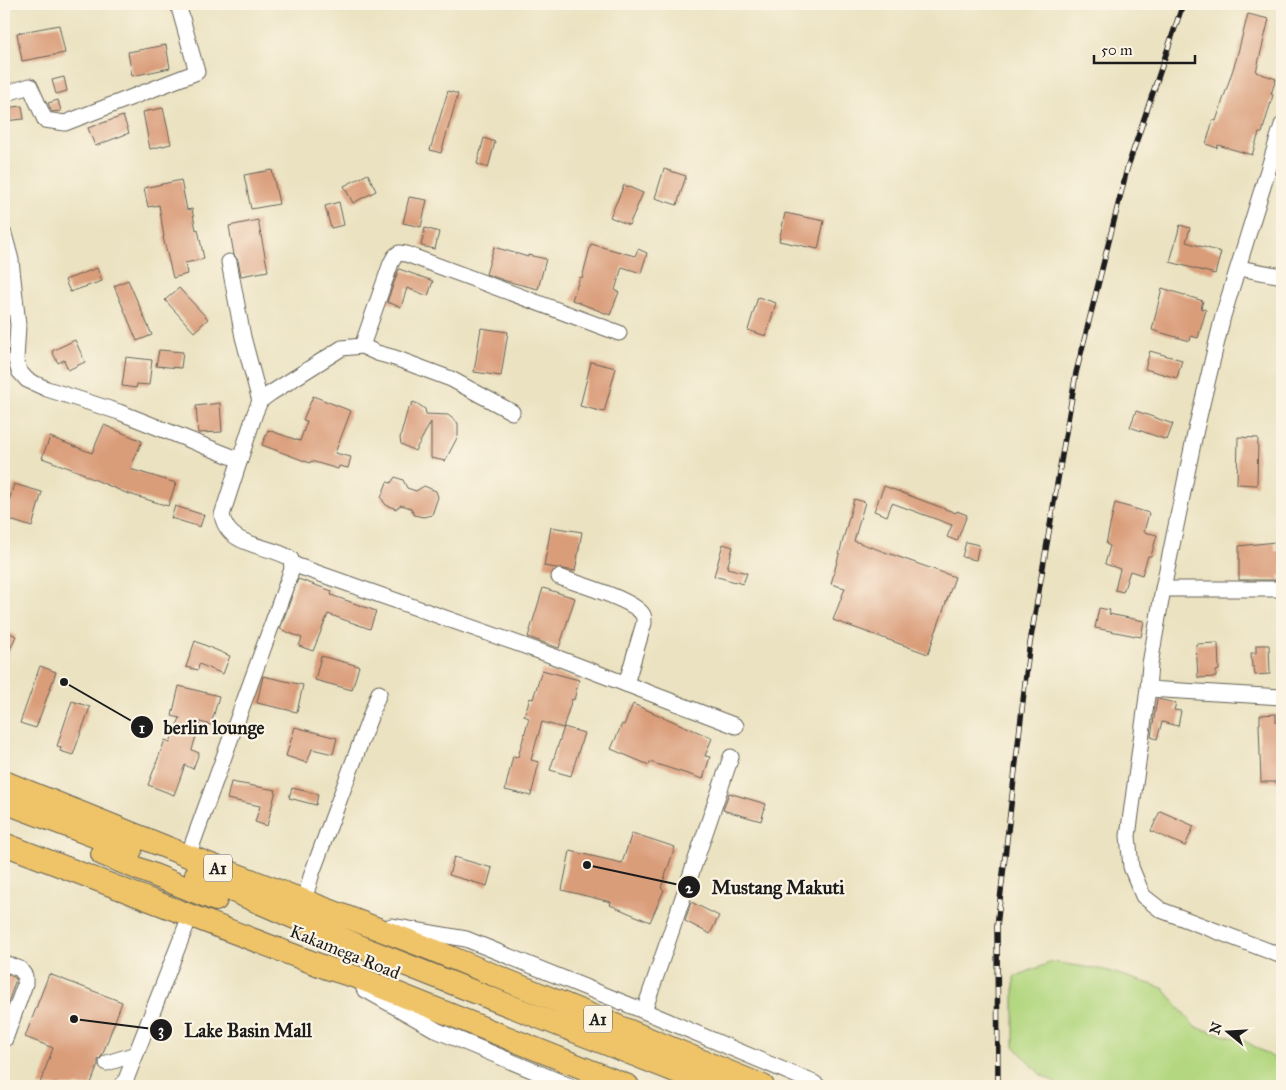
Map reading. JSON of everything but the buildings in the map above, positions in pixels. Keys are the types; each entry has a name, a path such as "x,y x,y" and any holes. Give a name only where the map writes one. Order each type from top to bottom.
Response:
{"highway":[{"name":"A1","path":"4,782 345,918 433,950 764,1086"},
{"name":"Kakamega Road","path":"4,802 179,868 371,951 713,1086"},
{"name":"Kakamega Road","path":"4,816 366,962 686,1086"},
{"path":"4,844 367,982 628,1086"}],"street":[{"path":"4,94 30,86 45,120 65,122 197,72 178,4"},
{"path":"1282,125 1275,173 1239,268 1219,335 1196,429 1163,589 1150,664 1128,836 1131,867 1143,896 1161,910 1282,956"},
{"path":"4,234 10,260 18,325 16,360 20,371 27,380 47,389 119,412 240,460"},
{"path":"362,346 391,263 399,253 619,333"},
{"path":"230,262 243,337 260,402"},
{"path":"1239,268 1282,276"},
{"path":"188,856 292,569 290,559 284,554 235,537 228,531 222,515 260,402 270,393 342,348 362,346 451,379 512,412"},
{"path":"292,564 550,655 736,726"},
{"path":"559,577 610,594 635,608 643,615 644,623 626,684"},
{"path":"1163,589 1282,590"},
{"path":"1148,689 1282,697"},
{"path":"304,901 312,873 379,693"},
{"path":"644,1011 731,757"},
{"path":"120,1086 125,1082 190,916"},
{"path":"345,918 466,939 644,1011 818,1086"},
{"path":"4,963 20,969 25,976 25,984 5,1039"},
{"path":"327,968 438,1032 570,1086"},
{"path":"107,1063 136,1054"}],"green space":[{"path":"1052,962 1105,970 1163,988 1195,1027 1245,1041 1274,1058 1282,1059 1282,1086 1061,1086 1040,1074 1014,1046 1014,977"}],"railway":[{"path":"998,1086 997,926 1029,649 1076,373 1127,169 1183,4"}],"place":[{"name":"berlin lounge","path":"64,682"},
{"name":"Mustang Makuti","path":"587,865"},
{"name":"Lake Basin Mall","path":"74,1019"}]}
